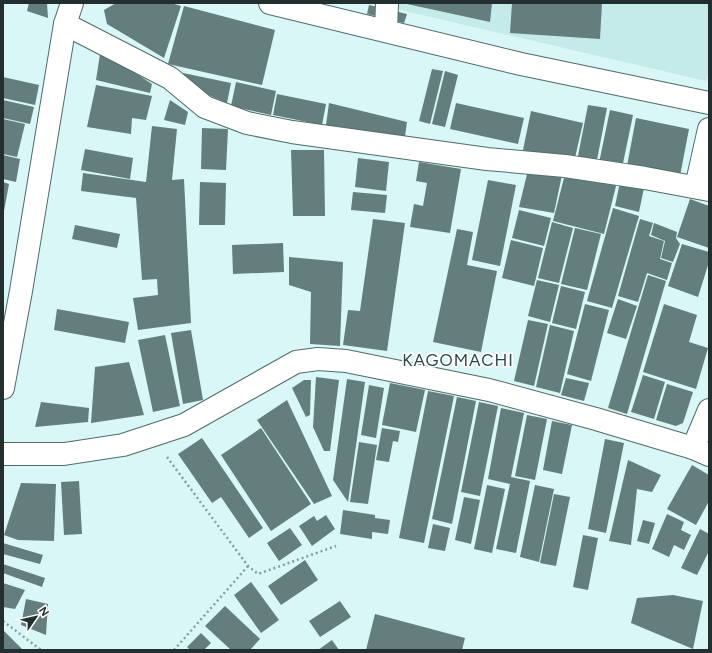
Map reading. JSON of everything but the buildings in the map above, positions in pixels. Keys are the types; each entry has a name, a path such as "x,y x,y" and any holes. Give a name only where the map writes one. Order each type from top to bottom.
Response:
{"street":[{"path":"3,388 21,291 65,24 72,3"},
{"path":"270,3 520,64 709,103"},
{"path":"386,31 388,3"},
{"path":"65,24 170,78 205,107 247,123 292,132 487,159 645,178 702,189 709,129"},
{"path":"3,454 64,454 123,445 184,425 296,362 318,359 346,361 489,390 596,419 701,451 709,410"}],"path":[{"path":"151,436 248,566 258,574 336,546"},
{"path":"174,650 248,566"},
{"path":"3,621 41,650"}],"shaded area":[{"path":"370,3 709,3 709,71 706,81"}],"district":[{"name":"KAGOMACHI","path":"458,360"}]}
